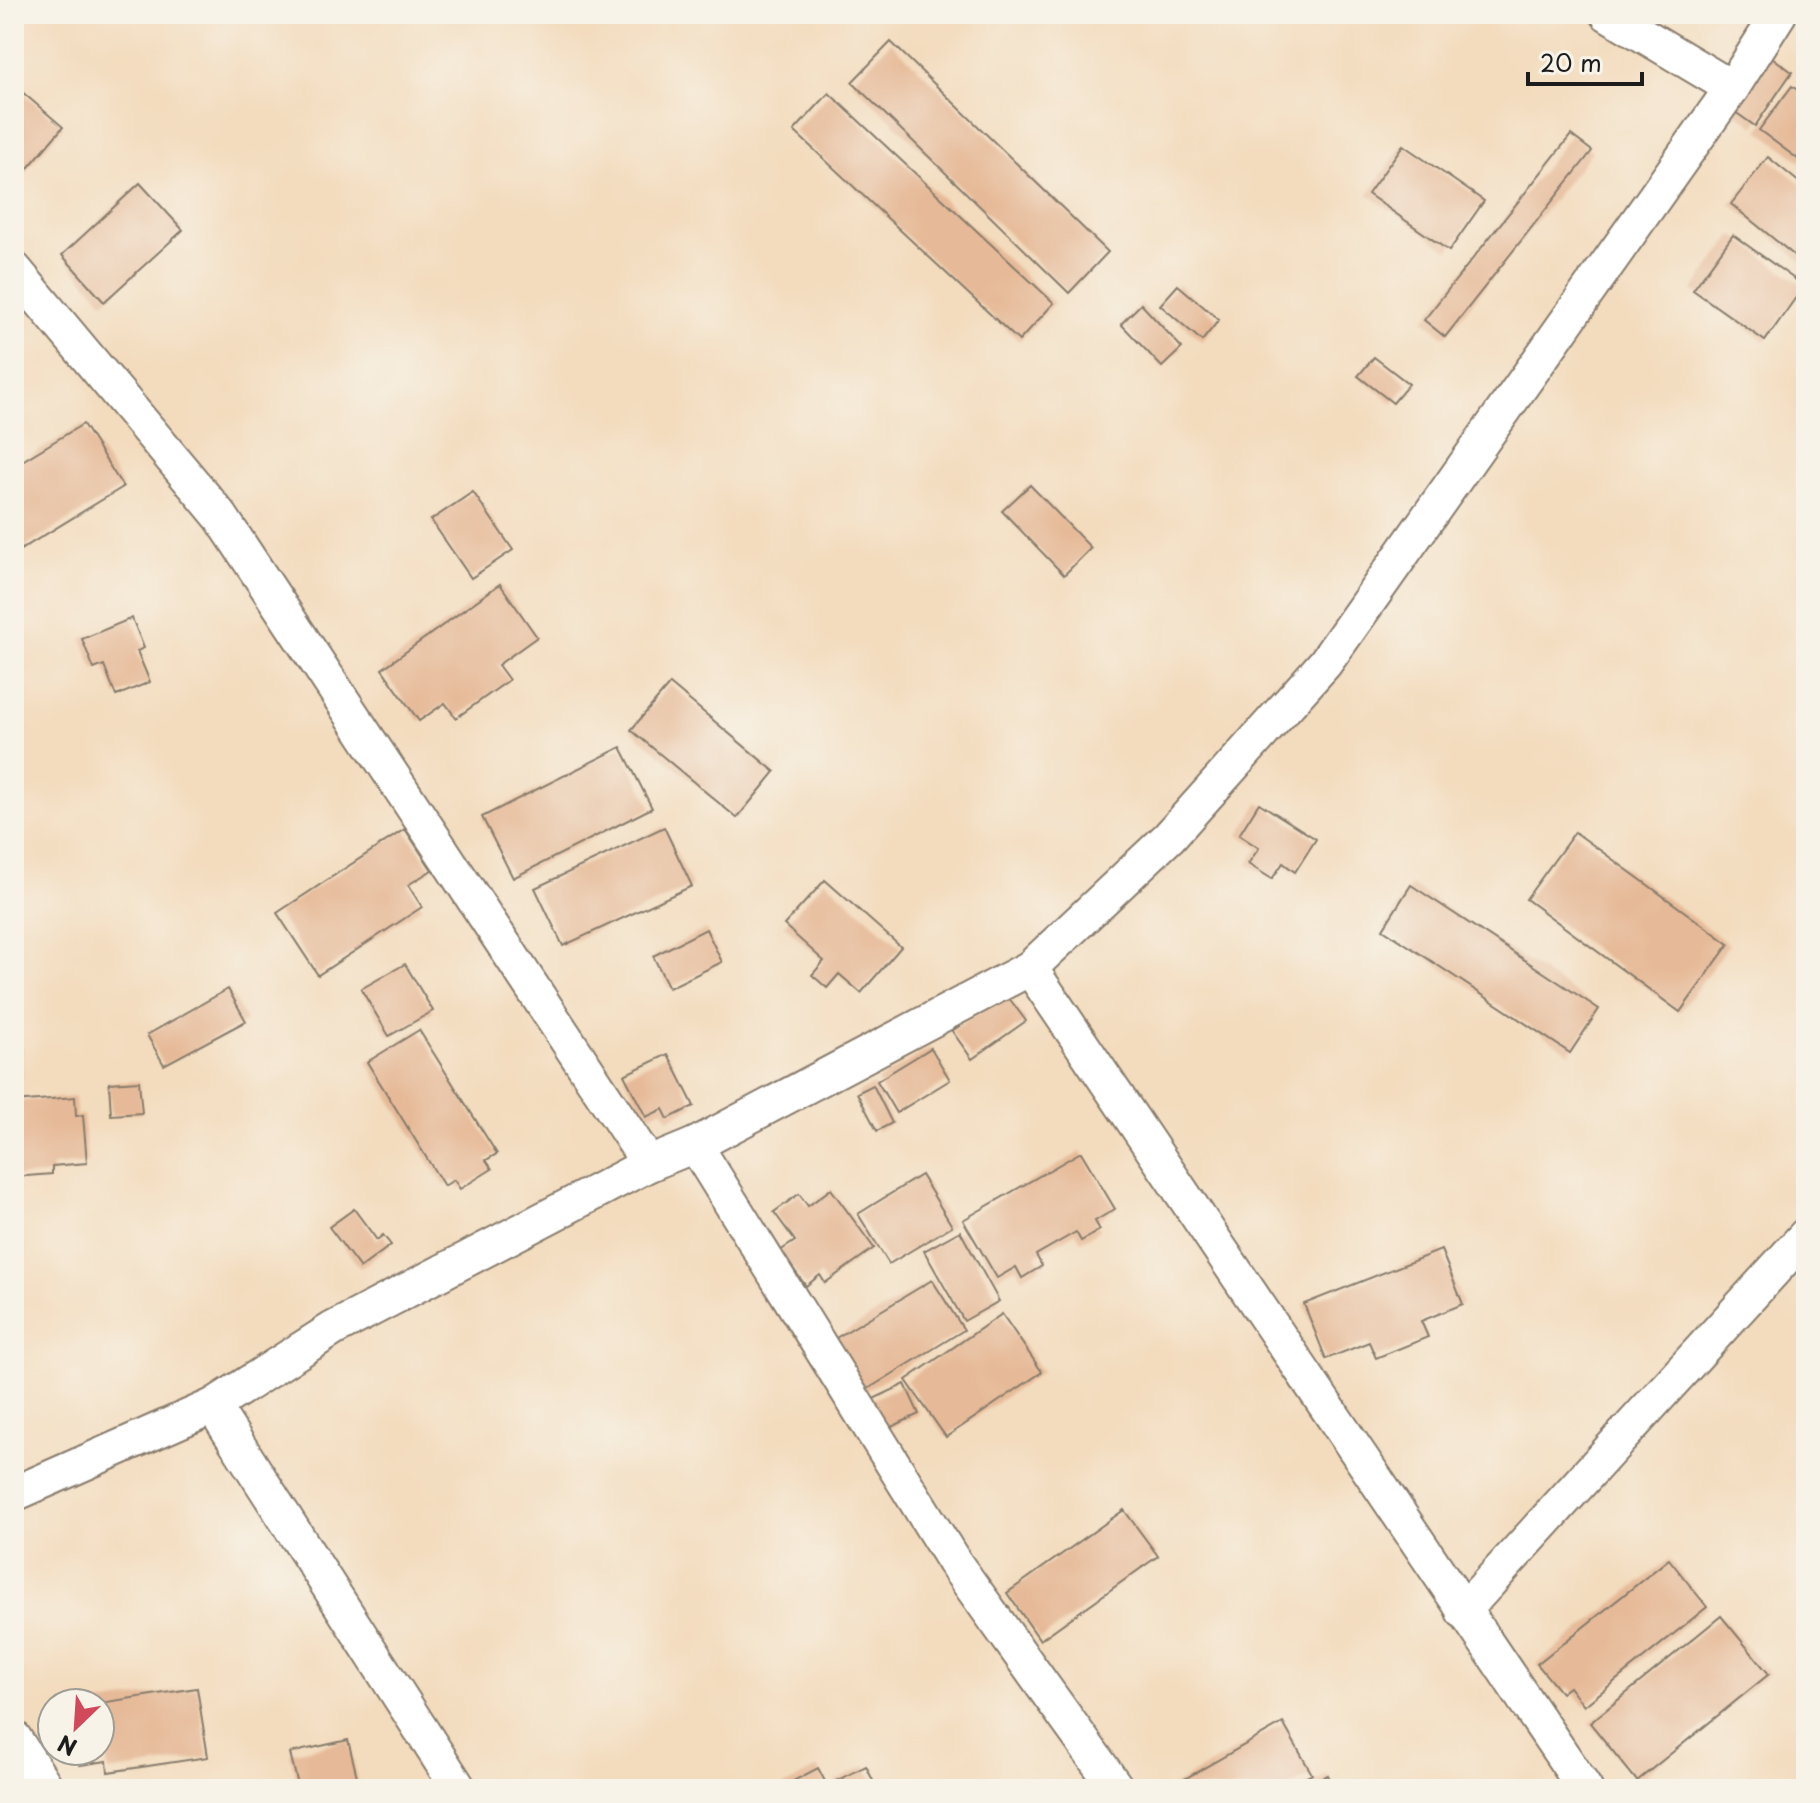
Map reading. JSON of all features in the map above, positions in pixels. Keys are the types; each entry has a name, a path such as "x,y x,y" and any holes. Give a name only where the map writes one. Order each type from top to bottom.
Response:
{"street":[{"path":"1608,14 1732,88"},
{"path":"14,1494 213,1406 333,1329 649,1164 695,1145 1030,968 1169,837 1325,663 1732,88 1779,14"},
{"path":"14,269 221,517 649,1164"},
{"path":"1030,968 1585,1789"},
{"path":"695,1145 954,1562 1117,1789"},
{"path":"1463,1611 1806,1235"},
{"path":"213,1406 459,1789"},
{"path":"14,1738 47,1789"}],"building":[{"path":"891,42 1108,252 1069,293 852,82"},
{"path":"1769,55 1792,72 1755,126 1731,109"},
{"path":"14,85 63,127 23,174 14,166"},
{"path":"1792,86 1806,97 1806,165 1759,130"},
{"path":"829,93 1054,303 1019,341 794,131"},
{"path":"1571,135 1592,151 1445,337 1424,320"},
{"path":"1403,145 1484,201 1449,251 1368,194"},
{"path":"1768,157 1806,188 1806,265 1731,204"},
{"path":"140,183 183,230 104,302 62,255"},
{"path":"1733,235 1804,286 1765,341 1693,290"},
{"path":"1178,285 1219,320 1202,341 1160,305"},
{"path":"1141,304 1182,348 1162,367 1121,324"},
{"path":"1374,357 1409,384 1393,403 1358,376"},
{"path":"83,424 123,487 20,550 14,540 14,466"},
{"path":"1030,485 1091,548 1064,575 1002,511"},
{"path":"473,492 513,550 471,578 431,520"},
{"path":"500,584 537,637 498,665 509,680 456,718 445,703 419,721 382,669"},
{"path":"132,618 144,648 137,651 150,682 116,696 104,665 94,669 82,639"},
{"path":"670,684 775,772 737,818 631,730"},
{"path":"621,747 652,808 513,878 482,817"},
{"path":"1259,803 1316,839 1295,872 1283,863 1272,879 1248,864 1259,848 1239,835"},
{"path":"664,827 692,886 563,946 535,888"},
{"path":"405,829 432,870 408,885 422,907 318,975 277,913"},
{"path":"1575,832 1729,944 1680,1012 1526,899"},
{"path":"825,880 901,947 861,993 839,974 827,988 812,975 824,961 784,925"},
{"path":"1411,885 1599,1009 1570,1053 1383,929"},
{"path":"706,929 722,962 669,988 653,956"},
{"path":"14,950 17,950 22,1080 14,1080"},
{"path":"405,964 433,1011 389,1036 361,989"},
{"path":"228,989 246,1021 164,1065 147,1035"},
{"path":"1006,994 1026,1021 972,1059 952,1031"},
{"path":"419,1030 497,1154 486,1160 492,1169 460,1189 454,1180 444,1186 367,1062"},
{"path":"931,1048 950,1080 896,1113 877,1081"},
{"path":"668,1054 694,1106 668,1119 663,1109 646,1117 624,1075"},
{"path":"139,1081 142,1113 111,1115 109,1083"},
{"path":"873,1085 892,1123 877,1131 857,1093"},
{"path":"75,1097 76,1116 83,1115 87,1163 52,1166 52,1174 14,1177 14,1102"},
{"path":"1081,1152 1115,1209 1095,1221 1100,1230 1081,1241 1076,1232 1036,1255 1042,1266 1022,1278 1016,1267 997,1278 963,1220"},
{"path":"921,1175 952,1226 889,1264 858,1214"},
{"path":"831,1189 874,1248 825,1283 820,1275 806,1286 780,1251 795,1241 774,1212 799,1194 808,1206"},
{"path":"354,1209 377,1240 383,1235 391,1245 360,1268 329,1227"},
{"path":"960,1231 999,1301 964,1321 924,1251"},
{"path":"1441,1250 1463,1304 1421,1321 1428,1337 1376,1358 1369,1342 1326,1359 1304,1304"},
{"path":"932,1280 964,1330 863,1392 831,1341"},
{"path":"1002,1314 1042,1372 946,1437 906,1380"},
{"path":"905,1384 919,1414 883,1431 869,1401"},
{"path":"1124,1510 1158,1556 1040,1640 1007,1593"},
{"path":"1669,1559 1707,1607 1584,1706 1569,1687 1561,1693 1537,1664"},
{"path":"1721,1616 1769,1674 1637,1781 1590,1723"},
{"path":"197,1688 208,1757 108,1772 108,1767 116,1767 116,1701"},
{"path":"1283,1723 1312,1774 1285,1789 1167,1789"},
{"path":"348,1740 360,1789 299,1789 290,1753"},
{"path":"866,1766 877,1789 840,1789 836,1781"},
{"path":"818,1768 829,1789 778,1789"},
{"path":"1328,1775 1334,1789 1301,1789"}]}
